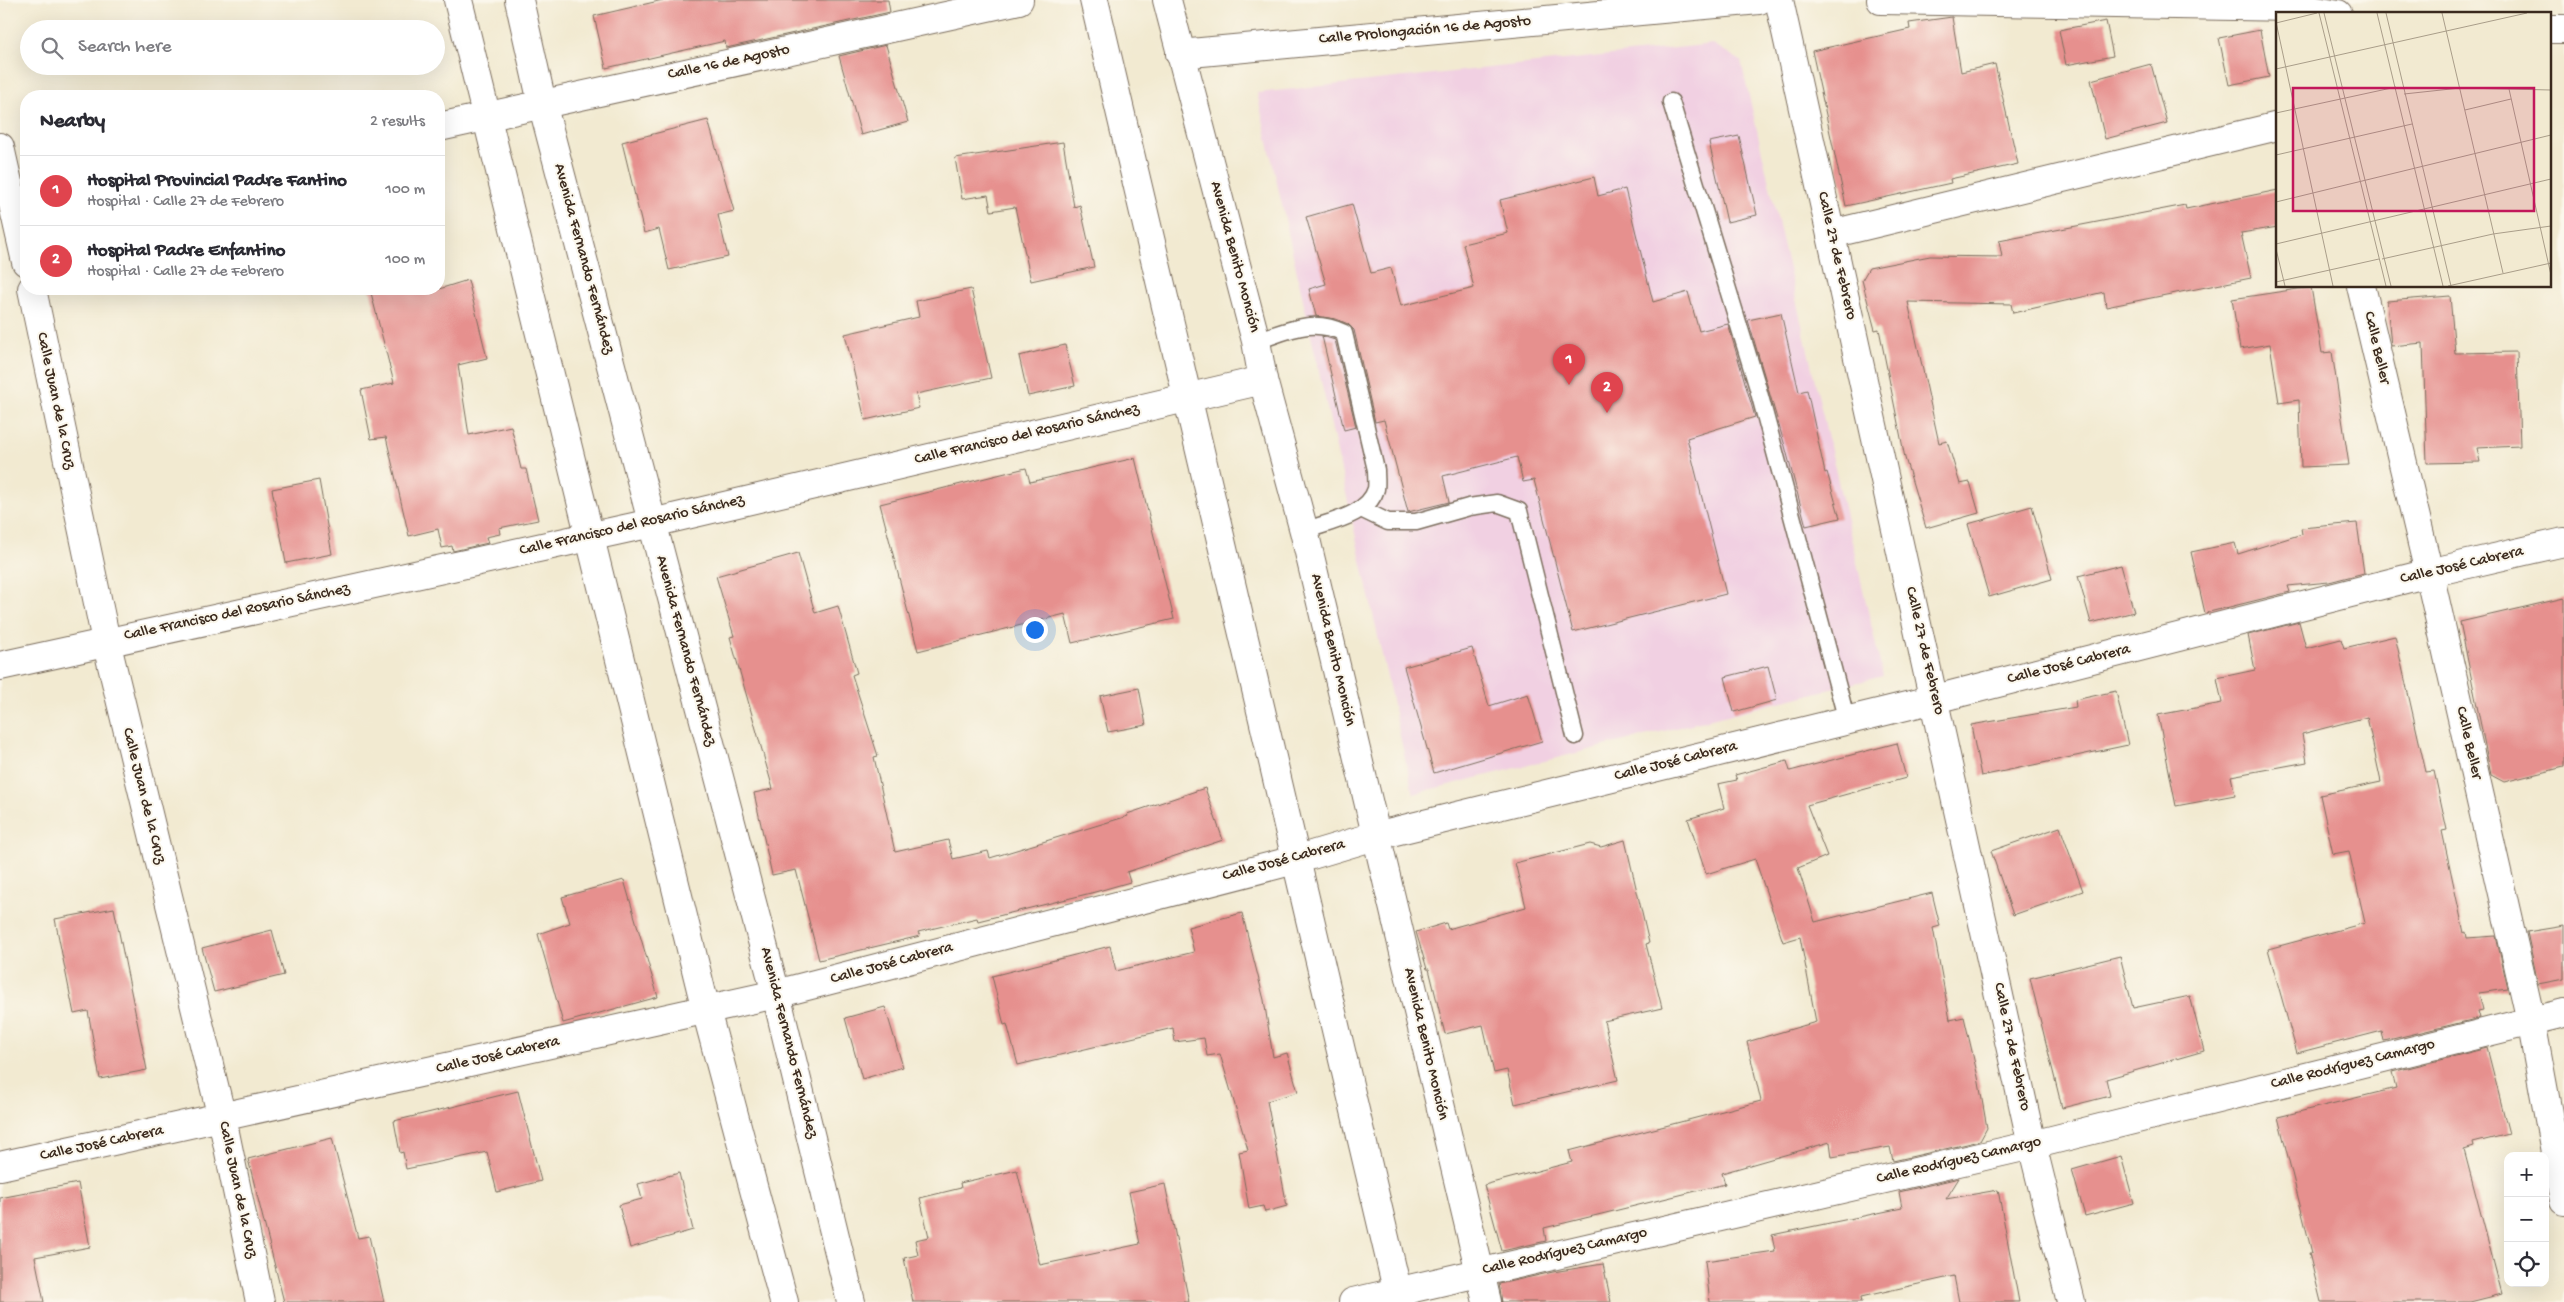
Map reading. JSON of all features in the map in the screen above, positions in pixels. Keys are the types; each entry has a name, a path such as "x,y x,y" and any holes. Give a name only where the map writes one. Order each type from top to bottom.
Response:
{"street":[{"path":"458,0 706,1010 784,1302"},
{"name":"Avenida Fernando Fernández","path":"519,0 542,104 776,994 851,1302"},
{"name":"Calle 16 de Agosto","path":"445,125 1019,0"},
{"path":"1094,0 1188,397 1294,860 1399,1297"},
{"name":"Avenida Benito Monción","path":"1167,0 1256,341 1263,380 1304,531 1487,1302"},
{"name":"Calle Prolongación 16 de Agosto","path":"1180,54 1759,0"},
{"name":"Calle 27 de Febrero","path":"1779,0 1935,699 2032,1145 2071,1302"},
{"path":"1881,0 2319,12"},
{"path":"1831,234 2276,126"},
{"path":"0,147 20,240"},
{"name":"Calle Beller","path":"2361,288 2429,573 2531,1021 2564,1201"},
{"name":"Calle Juan de la Cruz","path":"33,295 106,641 222,1118 260,1302"},
{"name":"Calle Francisco del Rosario Sánchez","path":"0,666 106,641 652,523 1263,380"},
{"name":"Calle José Cabrera","path":"0,1166 776,994 1294,860 1375,836 1847,721 2429,573 2564,542"},
{"name":"Calle Rodríguez Camargo","path":"1353,1302 1399,1297 1479,1272 2032,1145 2564,1012"}],"lane":[{"path":"1671,102 1757,385 1847,721"},
{"path":"1256,341 1300,327 1317,324 1330,326 1344,333 1376,470 1376,488 1370,501 1361,510 1304,531"},
{"path":"1361,510 1388,522 1416,522 1469,507 1497,503 1519,512 1576,736"}],"shaded area":[{"path":"1713,44 1741,61 1883,676 1413,794 1257,93"}],"building":[{"path":"663,0 888,0 890,12 726,48 725,41 606,68 594,16"},
{"path":"1952,17 1961,72 1995,64 2018,164 1950,179 1951,183 1846,206 1812,51 1910,29 1909,23"},
{"path":"2106,21 2113,56 2066,65 2059,30"},
{"path":"2260,30 2269,77 2229,85 2219,38"},
{"path":"886,45 908,122 861,135 839,56"},
{"path":"2151,64 2167,123 2105,139 2091,80"},
{"path":"708,120 734,211 718,215 728,257 669,270 659,229 644,233 622,142"},
{"path":"1739,136 1757,215 1727,222 1709,142"},
{"path":"1063,142 1074,207 1080,205 1094,267 1031,281 1015,207 991,211 988,195 962,199 955,158"},
{"path":"1594,177 1598,196 1625,189 1653,302 1688,292 1699,331 1728,324 1755,417 1687,438 1726,594 1573,632 1534,480 1523,482 1517,457 1443,476 1449,502 1408,512 1384,420 1375,422 1354,330 1348,324 1336,319 1316,316 1309,289 1326,284 1306,217 1352,204 1371,273 1391,268 1401,306 1474,288 1463,244 1508,233 1500,200"},
{"path":"2276,190 2276,227 2241,233 2251,278 2106,307 2104,292 2013,313 2011,304 1908,302 1939,443 1947,441 1960,484 1970,482 1979,513 1926,528 1905,458 1879,329 1875,330 1862,280 1869,268 1930,256 2002,257 1999,241 2185,205 2186,209"},
{"path":"468,280 487,358 458,365 469,435 511,426 521,469 526,469 538,520 499,528 500,534 486,537 488,543 453,551 452,546 442,548 438,529 409,536 386,437 371,439 361,390 394,383 372,295 445,295 445,287"},
{"path":"2311,288 2322,353 2332,352 2349,465 2301,467 2299,400 2279,403 2270,344 2240,349 2232,299"},
{"path":"971,289 991,378 916,394 919,408 865,420 845,334 919,317 916,301"},
{"path":"2450,296 2455,353 2517,352 2520,446 2477,448 2480,462 2427,463 2423,343 2391,346 2387,301"},
{"path":"1781,313 1799,392 1807,390 1825,473 1827,472 1840,518 1806,526 1748,320"},
{"path":"1322,336 1335,340 1356,427 1344,430"},
{"path":"1065,345 1075,386 1028,396 1019,356"},
{"path":"1135,458 1174,619 1072,643 1065,614 918,651 880,504 1026,468 1030,482"},
{"path":"319,480 332,554 286,563 272,489"},
{"path":"2032,506 2052,579 1989,597 1968,524"},
{"path":"2357,523 2364,573 2329,582 2288,586 2290,592 2205,613 2191,552 2235,543 2238,554 2302,534 2301,528"},
{"path":"798,553 815,613 838,606 857,673 852,675 878,756 874,757 895,852 948,840 953,859 988,851 990,858 1128,816 1127,814 1205,788 1223,840 1127,872 1130,882 978,921 977,918 918,932 920,936 819,960 796,870 772,875 754,793 773,789 730,637 734,636 716,576"},
{"path":"2121,565 2134,612 2091,623 2078,576"},
{"path":"2564,598 2564,767 2504,782 2491,775 2460,622"},
{"path":"2299,622 2306,648 2341,639 2344,648 2395,636 2426,772 2434,771 2447,830 2442,831 2464,933 2466,932 2467,938 2496,936 2508,989 2479,993 2483,1010 2478,1011 2480,1018 2384,1041 2382,1031 2297,1053 2268,949 2365,923 2349,851 2333,854 2320,795 2381,782 2367,717 2302,734 2307,762 2231,776 2235,795 2176,806 2158,715 2222,703 2217,678 2255,670 2248,635"},
{"path":"1472,648 1489,706 1528,694 1542,741 1434,773 1404,667"},
{"path":"1768,666 1777,700 1734,712 1725,677"},
{"path":"1139,688 1146,725 1108,732 1100,696"},
{"path":"2116,691 2128,745 1981,776 1971,725 2076,707 2075,700"},
{"path":"1897,743 1906,778 1807,805 1827,856 1798,868 1815,922 1932,893 1940,926 1933,928 1950,1020 1964,1017 1978,1077 1987,1128 1980,1141 1893,1161 1890,1147 1832,1157 1830,1142 1722,1173 1725,1184 1544,1228 1546,1241 1502,1251 1484,1185 1572,1162 1569,1151 1761,1101 1747,1042 1816,1022 1800,937 1783,942 1755,859 1706,874 1688,819 1724,808 1718,784 1737,780 1735,775 1787,761 1790,771"},
{"path":"2060,827 2083,891 2013,915 1991,851"},
{"path":"1625,840 1649,943 1646,944 1662,1008 1604,1021 1618,1080 1515,1104 1507,1070 1494,1073 1483,1025 1445,1034 1429,969 1427,969 1416,932 1446,923 1448,929 1526,907 1515,863 1590,844 1601,847"},
{"path":"624,880 658,997 563,1023 538,934 570,923 562,897"},
{"path":"114,908 147,1070 100,1079 88,1011 74,1014 55,919"},
{"path":"1242,913 1264,1000 1273,1057 1287,1053 1298,1092 1267,1101 1287,1206 1265,1212 1263,1206 1249,1209 1239,1152 1248,1150 1220,1054 1207,1056 1204,1038 1175,1042 1173,1028 1018,1065 1007,1024 1004,1025 992,976 1110,946 1116,971 1194,952 1188,927"},
{"path":"2564,926 2564,979 2538,984 2527,932"},
{"path":"272,930 284,975 214,992 202,948"},
{"path":"2120,956 2133,1008 2190,996 2204,1051 2106,1079 2110,1096 2062,1108 2030,978"},
{"path":"885,1007 903,1067 862,1079 845,1018"},
{"path":"2487,1048 2509,1134 2473,1143 2474,1147 2464,1150 2502,1294 2470,1302 2321,1302 2309,1253 2312,1253 2278,1117 2396,1088 2392,1072"},
{"path":"518,1091 541,1181 497,1192 487,1152 406,1169 403,1152 400,1153 394,1121"},
{"path":"332,1138 358,1238 369,1236 384,1302 284,1302 248,1159"},
{"path":"2121,1156 2134,1203 2085,1216 2072,1170"},
{"path":"1017,1170 1040,1265 1140,1244 1129,1192 1165,1184 1189,1302 913,1302 904,1258 918,1255 915,1240 929,1237 920,1198 961,1188 960,1183"},
{"path":"679,1173 693,1230 630,1248 619,1205 642,1199 638,1184"},
{"path":"1959,1178 1946,1199 1998,1190 2019,1302 1959,1302 1954,1276 1861,1297 1862,1302 1710,1302 1705,1261 1775,1251 1772,1235 1902,1208 1899,1192"},
{"path":"78,1183 90,1247 35,1257 44,1302 0,1302 0,1198"},
{"path":"1603,1264 1611,1302 1502,1302 1499,1284 1553,1272"}],"place":[{"name":"Hospital Provincial Padre Fantino","path":"1569,385"},
{"name":"Hospital Padre Enfantino","path":"1607,413"}]}
